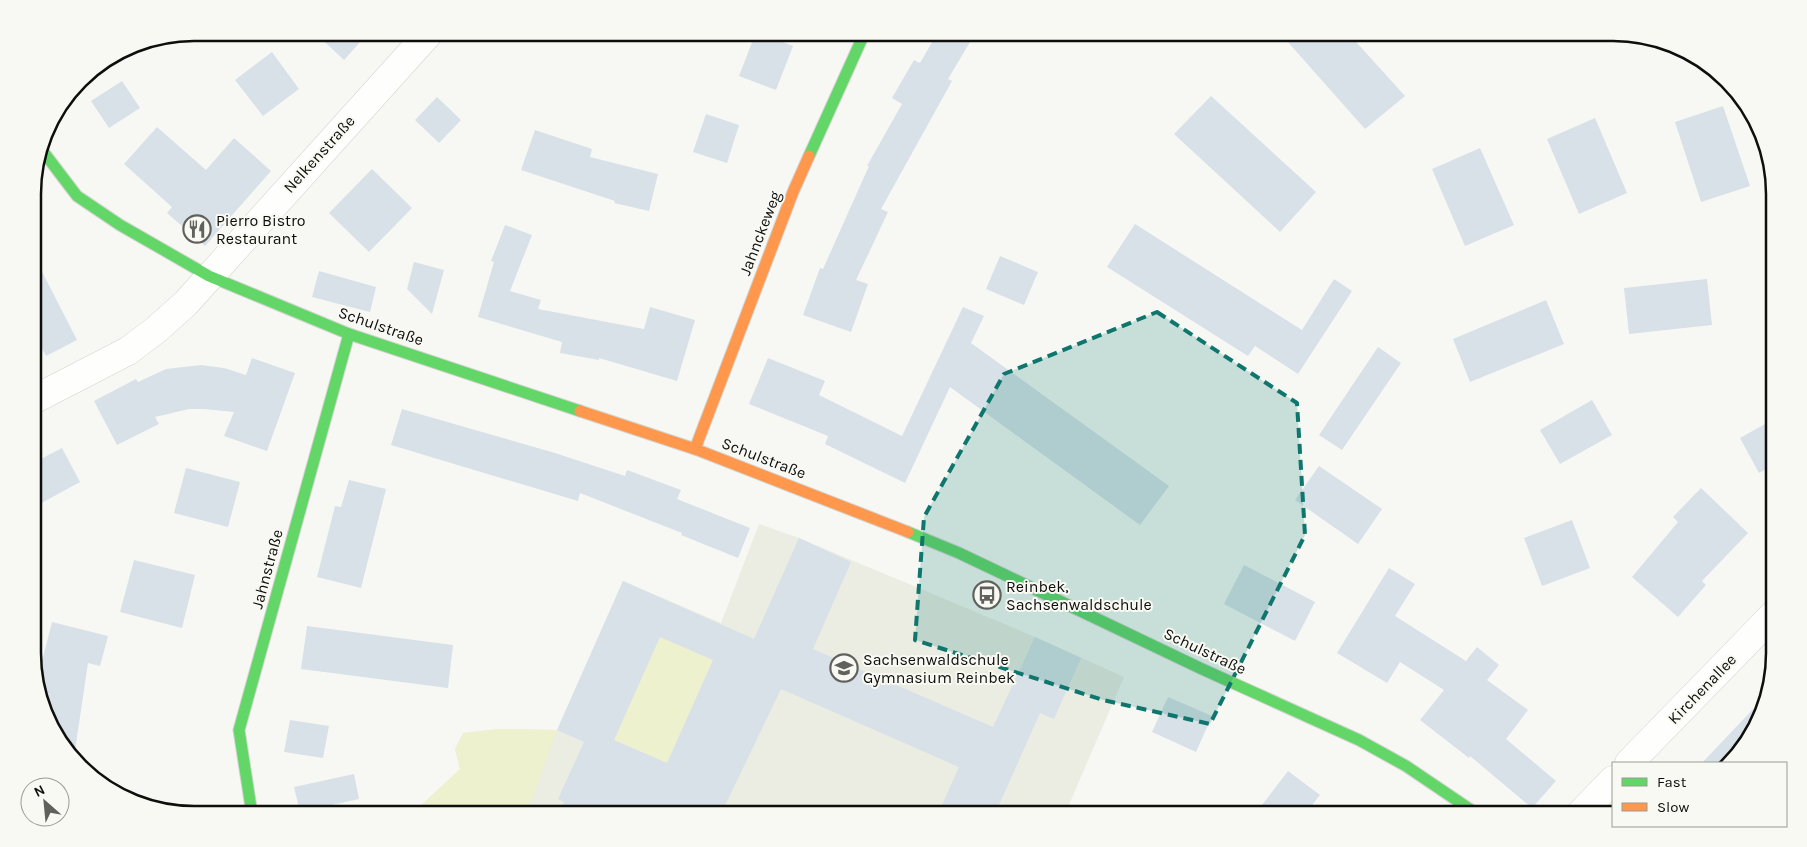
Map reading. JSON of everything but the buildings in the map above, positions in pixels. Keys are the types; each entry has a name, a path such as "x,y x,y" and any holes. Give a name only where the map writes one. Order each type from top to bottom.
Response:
{"street":[{"name":"Nelkenstraße","path":"42,396 97,368 143,341 186,303 422,41"},
{"name":"Jahnckeweg","path":"695,450 793,192 861,41"},
{"name":"Schulstraße","path":"46,155 77,196 120,225 209,276 348,334 695,450 876,518 959,553 1202,669 1359,740 1406,766 1464,805"},
{"name":"Jahnstraße","path":"251,806 239,730 348,334"},
{"name":"Kirchenallee","path":"1630,762 1766,622"},
{"path":"1589,805 1612,781"}],"highlighted area":[{"path":"1157,312 1297,403 1305,535 1210,724 1103,700 915,640 924,517 1004,374"}],"shaded area":[{"name":"Sachsenwaldschule Gymnasium Reinbek","path":"759,524 799,538 1035,637 1124,677 1069,805 421,806 460,769 455,749 463,733 499,729 557,730 623,581 721,623"}],"green space":[{"path":"660,637 713,660 667,763 614,740"},
{"path":"499,729 557,730 530,805 421,806 460,769 455,749 463,733"}],"traffic: fast":[{"path":"809,156 861,41"},
{"path":"46,155 77,196 120,225 209,276 349,334 580,411"},
{"path":"251,806 239,730 349,334"},
{"path":"908,532 959,553 1202,669 1359,740 1406,766 1464,805"}],"traffic: slow":[{"path":"695,449 793,192 809,156"},
{"path":"580,411 695,449 908,532"}],"place":[{"name":"Pierro Bistro Restaurant","path":"197,229"},
{"name":"Reinbek, Sachsenwaldschule","path":"987,595"},
{"name":"Sachsenwaldschule Gymnasium Reinbek","path":"844,668"}]}
